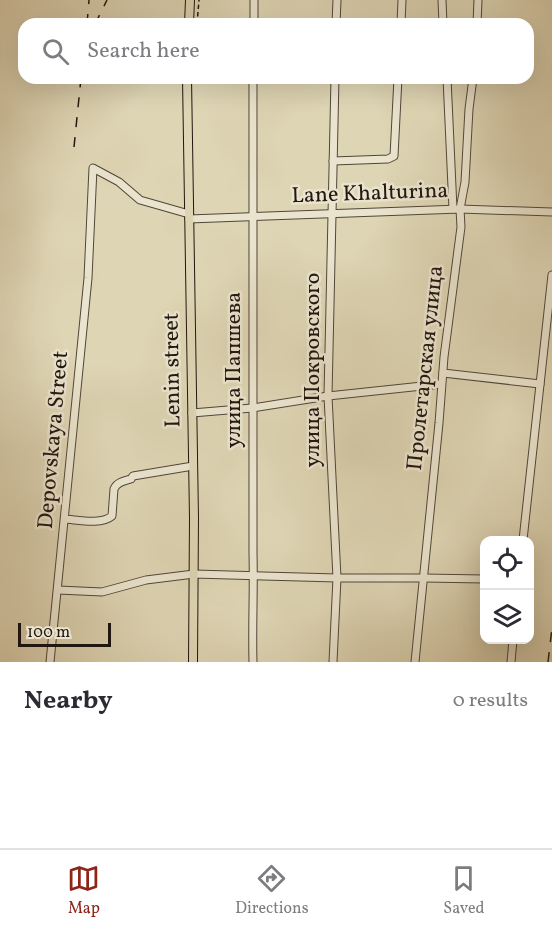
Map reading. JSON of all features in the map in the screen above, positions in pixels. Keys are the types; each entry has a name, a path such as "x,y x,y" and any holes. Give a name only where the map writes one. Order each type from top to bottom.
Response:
{"main road":[{"path":"189,18 190,0"},
{"name":"Lenin street","path":"187,84 193,466 193,662"}],"street":[{"path":"254,0 254,18"},
{"path":"336,18 337,0"},
{"path":"401,18 402,0"},
{"path":"442,0 443,18"},
{"path":"477,18 478,0"},
{"name":"улица Папшева","path":"253,84 254,576 251,622 253,662"},
{"name":"улица Покровского","path":"333,662 338,578 328,396 335,84"},
{"path":"333,161 388,159 394,156 398,84"},
{"name":"Пролетарская улица","path":"414,662 448,316 461,227 456,209 447,84"},
{"name":"Пролетарская улица","path":"456,209 465,182 472,84"},
{"name":"Depovskaya Street","path":"50,662 88,278 93,168 119,182 140,200 189,216"},
{"name":"Lane Khalturina","path":"189,216 456,209 552,212"},
{"path":"523,536 552,275"},
{"path":"443,373 540,384"},
{"path":"192,412 252,408 328,396 441,384"},
{"path":"65,519 96,521 108,519 112,516 114,489 120,483 133,476 193,466"},
{"path":"58,590 102,592 146,580 194,574 480,579"},
{"path":"511,662 513,644"}],"path":[{"path":"198,18 199,0"}],"railway":[{"path":"88,18 89,0"},
{"path":"98,18 107,0"},
{"path":"74,147 80,84"},
{"path":"548,662 552,628"}]}
